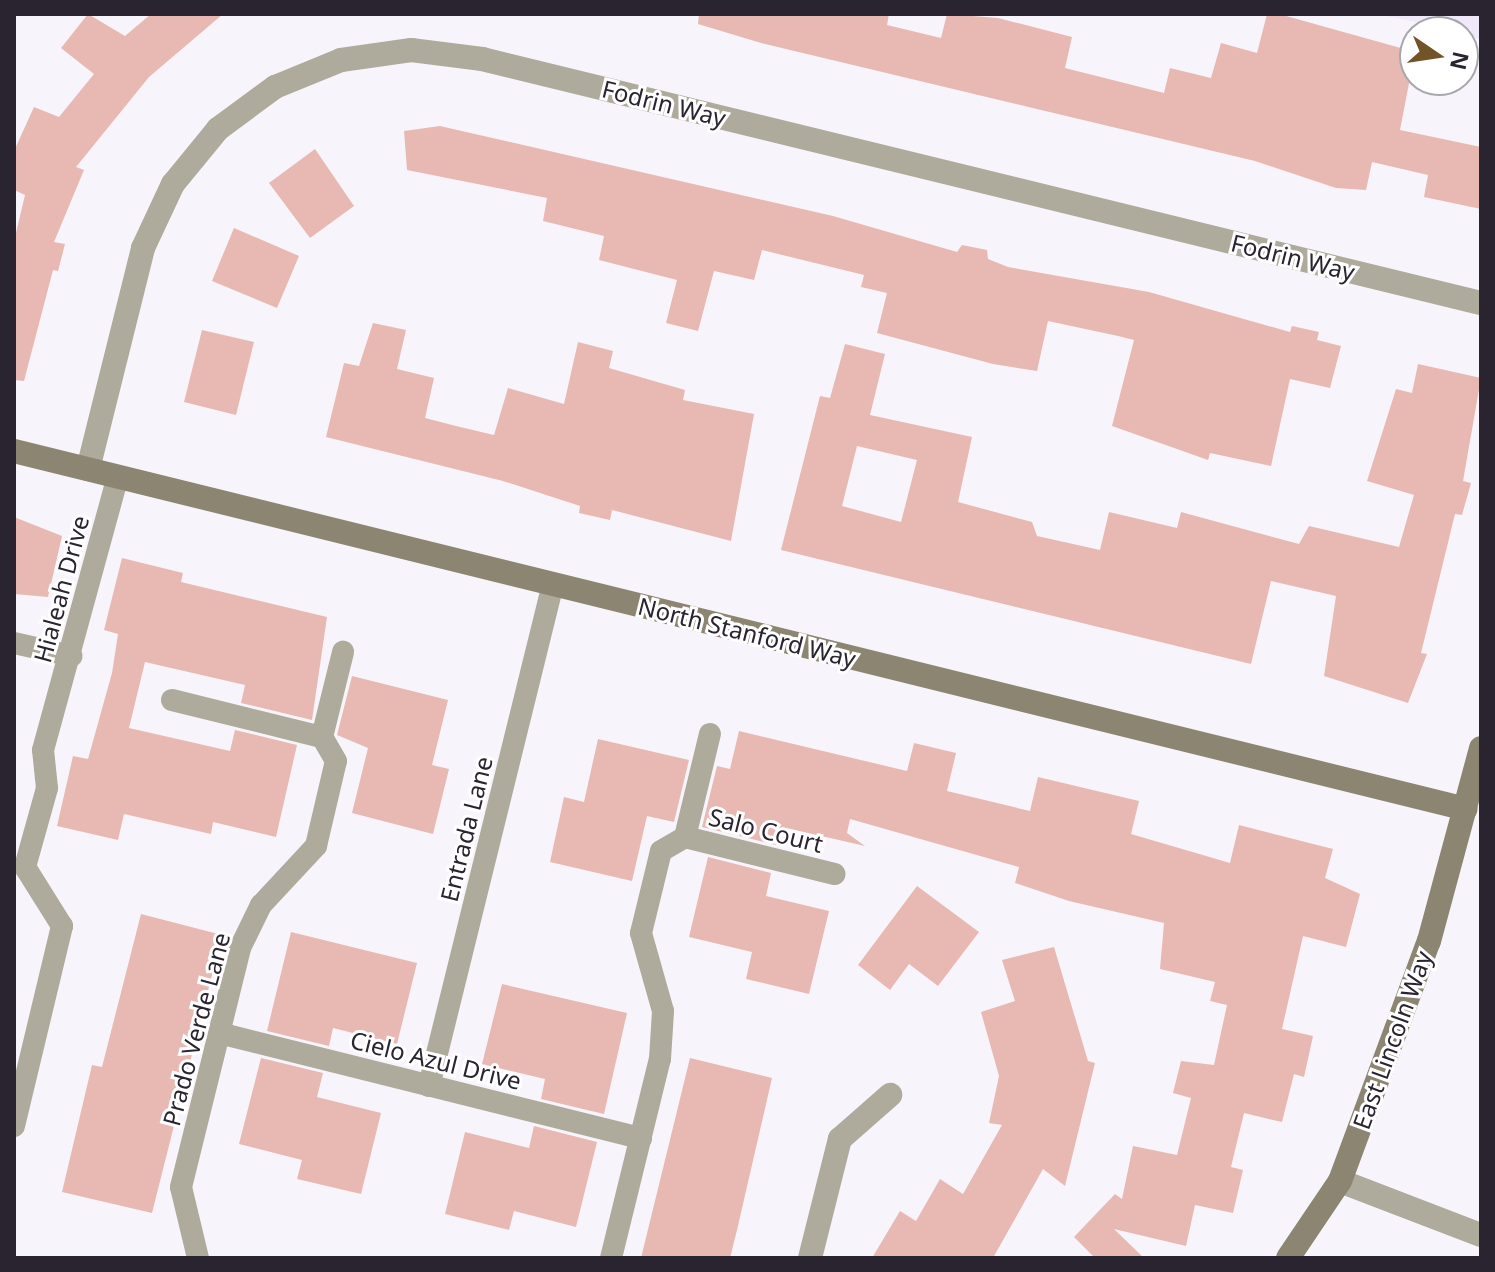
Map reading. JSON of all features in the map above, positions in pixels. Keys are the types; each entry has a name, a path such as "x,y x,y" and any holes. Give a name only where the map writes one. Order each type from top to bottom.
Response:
{"street":[{"name":"Fodrin Way","path":"88,469 143,248 173,184 218,129 275,87 341,60 411,50 482,59 1481,303"},
{"name":"North Stanford Way","path":"14,451 1474,811"},
{"name":"East Lincoln Way","path":"1288,1258 1340,1181 1474,811 1481,748"},
{"path":"810,1258 840,1139 890,1095"},
{"path":"1340,1181 1481,1235"}],"lane":[{"name":"Hialeah Drive","path":"14,1126 62,926 25,867 47,788 43,750 72,656 118,476"},
{"name":"Entrada Lane","path":"429,1086 553,584"},
{"path":"14,643 72,656"},
{"path":"172,700 322,737 343,652"},
{"path":"611,1258 641,1138 663,1011 641,933 661,851 685,837 710,734"},
{"name":"Prado Verde Lane","path":"198,1258 181,1187 240,948 261,905 316,846 336,761 322,737"},
{"name":"Salo Court","path":"685,837 835,874"},
{"name":"Cielo Azul Drive","path":"219,1033 641,1138"}],"shaded area":[{"path":"1378,14 1481,14 1481,40 1479,16 1399,16 1399,18"}],"building":[{"path":"88,14 125,36 151,14 223,14 149,77 76,167 84,170 54,242 65,244 58,271 53,270 24,381 14,380 14,241 25,195 14,190 14,151 34,107 59,117 94,74 61,48"},
{"path":"699,14 889,14 887,25 941,38 947,14 998,18 1072,37 1065,68 1164,93 1170,68 1211,78 1221,43 1257,53 1267,14 1279,14 1399,48 1399,96 1407,96 1400,130 1481,147 1481,209 1424,197 1428,175 1372,162 1366,190 1336,188 1255,161 761,43 698,24"},
{"path":"440,126 833,216 957,252 962,245 987,250 988,259 1008,267 1149,292 1290,332 1292,326 1319,332 1317,340 1341,346 1330,388 1290,379 1271,466 1210,453 1208,460 1112,426 1134,340 1048,321 1037,371 993,364 877,333 887,293 861,287 864,275 762,250 754,280 714,271 698,331 666,323 677,280 599,260 604,236 543,221 547,198 407,170 404,131"},
{"path":"315,149 354,206 310,238 269,183"},
{"path":"234,228 299,256 277,308 212,281"},
{"path":"373,323 406,330 397,369 434,378 425,418 456,426 494,435 508,388 564,404 578,342 613,351 609,368 685,390 683,400 754,414 731,541 612,510 610,520 579,513 580,506 503,481 326,437 344,363 359,366"},
{"path":"202,330 254,342 236,415 184,402"},
{"path":"845,344 885,354 870,415 972,437 958,502 1032,522 1037,536 1100,550 1109,512 1177,528 1181,512 1299,544 1309,526 1399,547 1414,495 1367,481 1396,389 1412,393 1418,364 1481,378 1463,481 1471,483 1462,515 1455,514 1421,653 1427,654 1408,703 1324,676 1336,596 1271,581 1251,664 781,550 820,396 830,398","holes":["857,446 917,460 901,522 842,506"]},
{"path":"14,517 62,536 48,597 14,594"},
{"path":"122,558 183,573 181,582 327,617 312,720 241,703 245,685 145,662 129,728 230,751 235,730 297,745 276,837 213,822 211,834 124,814 118,840 57,826 73,756 88,759 112,673 118,634 104,630"},
{"path":"352,676 448,700 432,765 449,769 433,834 352,813 368,748 337,735"},
{"path":"739,731 907,771 914,743 956,753 947,791 1030,811 1038,777 1139,801 1131,834 1230,863 1239,825 1333,849 1325,878 1360,894 1346,947 1303,936 1282,1029 1313,1036 1304,1077 1294,1074 1282,1122 1244,1113 1231,1167 1243,1170 1233,1213 1195,1205 1186,1246 1114,1229 1144,1258 1095,1258 1074,1237 1115,1194 1122,1199 1133,1146 1177,1155 1191,1098 1173,1093 1181,1061 1214,1065 1227,1005 1210,1001 1215,982 1160,969 1164,923 1069,901 1015,883 1019,867 850,819 847,833 865,846 782,827 777,845 702,827 717,766 730,769"},
{"path":"598,739 689,760 674,822 647,816 632,881 550,862 564,797 584,802"},
{"path":"708,857 771,873 766,896 829,911 809,994 746,979 752,952 689,937"},
{"path":"917,886 979,932 938,986 909,964 890,990 858,965"},
{"path":"141,914 222,935 152,1213 62,1192 92,1065 102,1067"},
{"path":"291,932 417,963 397,1044 333,1028 329,1046 267,1031"},
{"path":"1054,947 1088,1061 1095,1063 1065,1186 1043,1169 993,1258 872,1258 900,1211 916,1221 940,1179 963,1194 1002,1125 989,1123 999,1076 981,1012 1015,1001 1002,960"},
{"path":"502,984 627,1013 604,1114 541,1099 545,1079 482,1064"},
{"path":"261,1058 323,1073 317,1097 381,1113 361,1194 297,1179 302,1160 239,1144"},
{"path":"690,1058 772,1078 737,1230 730,1258 641,1258"},
{"path":"534,1126 597,1142 576,1227 514,1211 509,1230 445,1214 465,1132 529,1148"}]}
